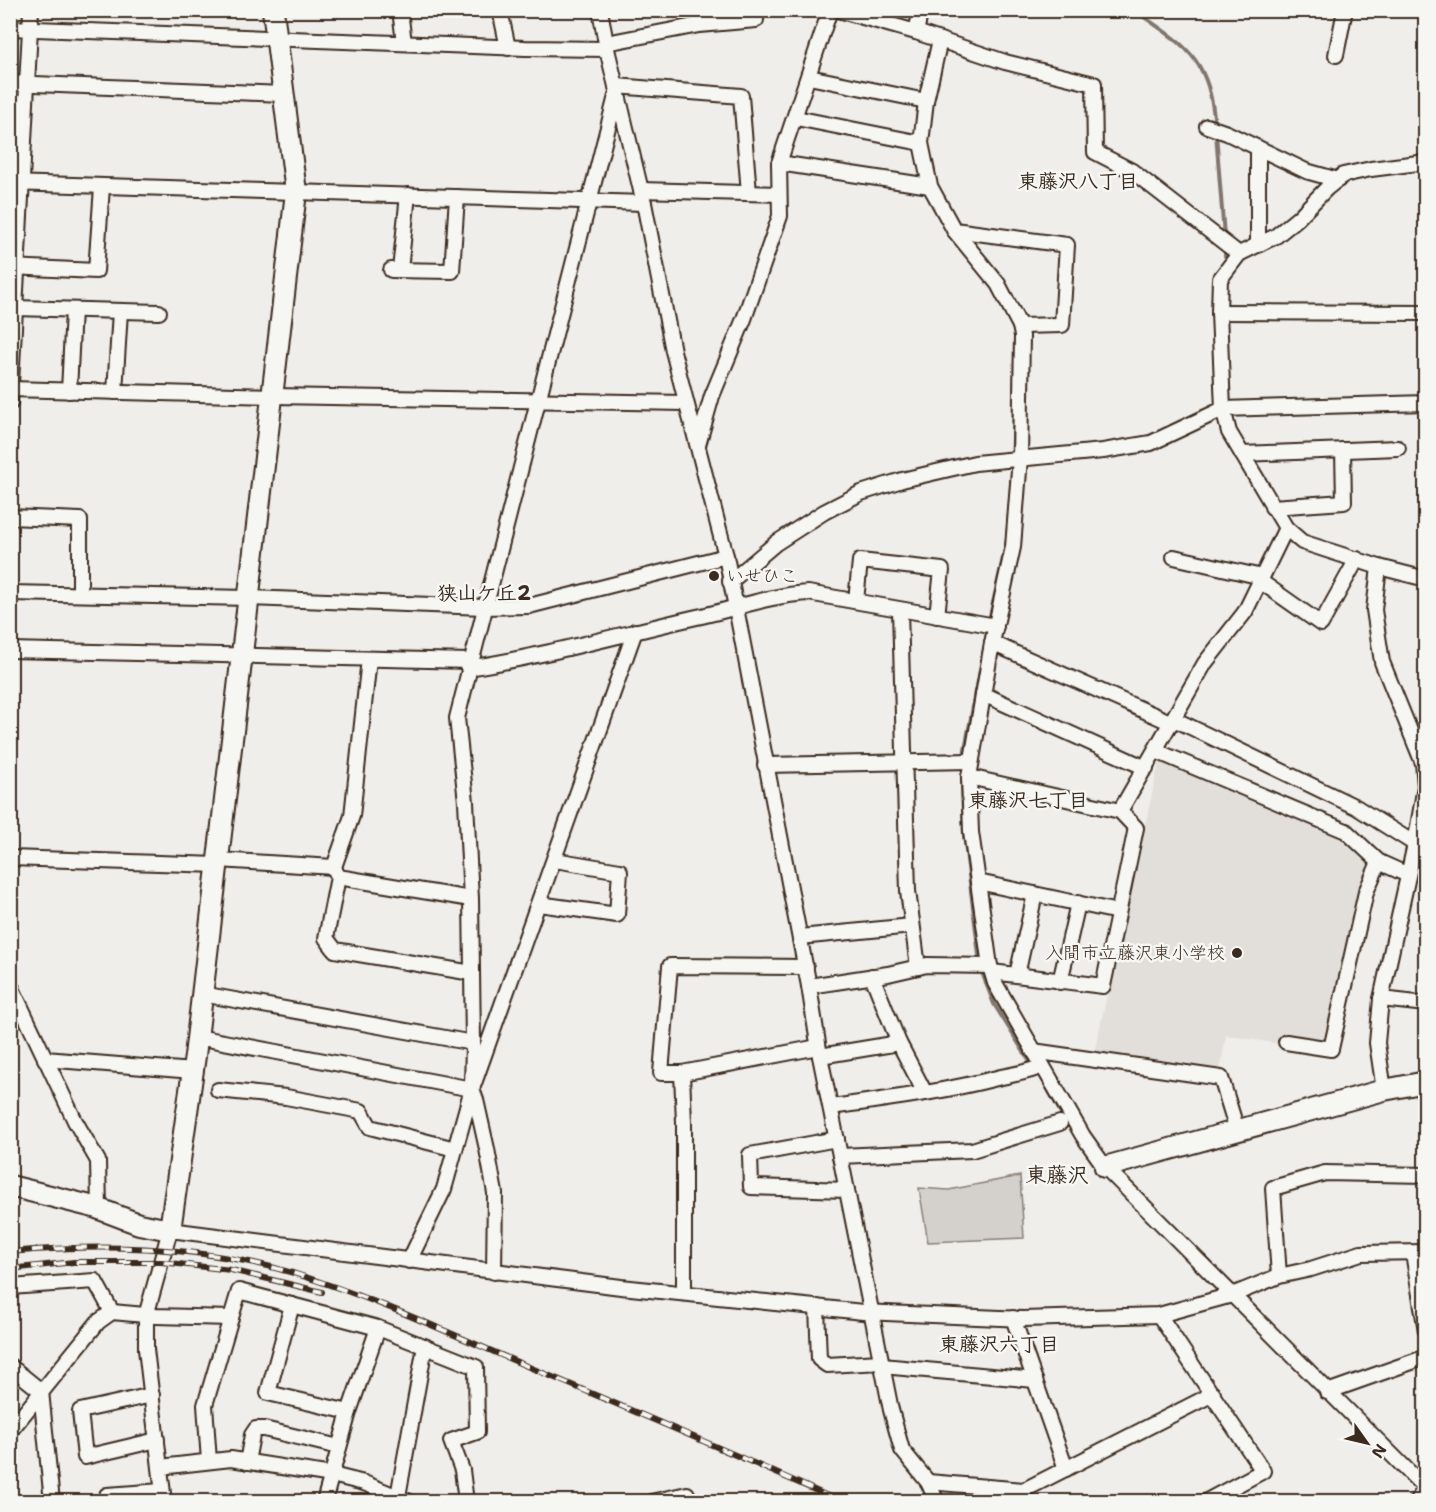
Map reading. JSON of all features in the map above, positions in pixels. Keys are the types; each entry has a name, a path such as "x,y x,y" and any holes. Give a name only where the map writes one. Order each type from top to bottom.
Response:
{"street":[{"path":"10,403 15,308 16,184 27,84 30,10"},
{"path":"107,1502 107,1495 163,1496 146,1349 146,1316 170,1230 193,1071 274,396 296,192 273,10"},
{"path":"400,10 404,43"},
{"path":"500,10 508,48"},
{"path":"600,10 606,45 643,196 673,351 726,556 734,608 806,967 819,1051 881,1364 902,1450 928,1482 937,1502"},
{"path":"10,28 508,48 606,45 733,16 756,20 756,10"},
{"path":"697,447 712,396 744,319 780,216 779,163 796,118 830,10"},
{"path":"838,10 916,32 1005,62 1094,84 1095,152 1132,171 1239,254"},
{"path":"916,32 921,10"},
{"path":"1336,56 1345,10"},
{"path":"940,40 926,101 921,143 930,186 954,230 998,284 1020,326 1022,346 1020,458 1013,547 992,643 969,777 978,882 995,983 1083,1136 1105,1167 1425,1488 1417,1502"},
{"path":"809,77 926,101"},
{"path":"10,83 284,94"},
{"path":"617,88 741,96 750,193"},
{"path":"494,1272 495,1193 472,1089 471,899 466,802 457,718 617,88"},
{"path":"796,118 921,143"},
{"path":"1207,126 1306,171 1338,180"},
{"path":"1258,148 1258,245"},
{"path":"1425,162 1343,175 1276,236 1239,254 1220,279 1219,312 1223,409 1229,432 1286,528 1302,542 1378,567 1425,579"},
{"path":"779,163 930,186"},
{"path":"16,184 589,200 643,196 780,194"},
{"path":"14,267 96,271 102,187"},
{"path":"408,195 396,270 452,271 457,197"},
{"path":"954,230 1067,245 1062,325 1020,326"},
{"path":"15,308 159,312"},
{"path":"69,391 74,310"},
{"path":"115,392 120,311"},
{"path":"1219,312 1425,313"},
{"path":"11,389 686,403"},
{"path":"730,582 776,543 838,504 902,480 975,463 1103,451 1151,443 1223,409 1425,403"},
{"path":"1242,454 1398,448"},
{"path":"1272,507 1344,502 1343,450"},
{"path":"10,517 80,520 80,594"},
{"path":"1120,811 1205,663 1245,612 1286,528"},
{"path":"10,593 249,598 484,607 529,606 726,556"},
{"path":"1174,557 1261,579 1321,624 1357,559"},
{"path":"856,601 860,561 942,570 938,616"},
{"path":"1378,567 1374,610 1382,662 1424,763 1425,786 1415,844 1381,999 1377,1043 1384,1090"},
{"path":"10,650 369,658 469,664 510,661 734,608 783,594 808,593 996,626"},
{"path":"900,610 908,891 918,967"},
{"path":"409,1261 444,1188 472,1089 635,631"},
{"path":"992,643 1173,721 1356,807 1415,844"},
{"path":"369,658 352,816 336,872 326,938 335,950 472,973"},
{"path":"983,694 1146,768"},
{"path":"1156,751 1346,831 1379,862 1408,874"},
{"path":"765,765 971,761"},
{"path":"809,986 927,965 991,969 1060,982 1103,986 1136,828 1120,811 969,777"},
{"path":"10,858 218,863 336,872 471,899"},
{"path":"539,904 617,915 620,871 555,860"},
{"path":"1286,1042 1331,1049 1366,892 1379,862"},
{"path":"978,882 1118,912"},
{"path":"1017,975 1035,894"},
{"path":"1060,982 1078,903"},
{"path":"800,937 912,926"},
{"path":"806,967 670,966 661,1073 682,1073 819,1051 899,1042"},
{"path":"872,976 899,1042 925,1093"},
{"path":"10,984 75,1121 98,1161 99,1209"},
{"path":"202,994 473,1043"},
{"path":"1381,999 1425,1004"},
{"path":"197,1037 472,1089"},
{"path":"1033,1051 1221,1078 1238,1130"},
{"path":"45,1059 193,1071"},
{"path":"831,1107 925,1093 1029,1073 1042,1066"},
{"path":"682,1073 684,1292"},
{"path":"1105,1167 1384,1090 1425,1082"},
{"path":"218,1090 286,1097 361,1111 370,1127 456,1149"},
{"path":"840,1156 972,1150 1060,1123"},
{"path":"837,1139 750,1155 750,1187 847,1190"},
{"path":"1278,1276 1273,1188 1325,1173 1425,1175"},
{"path":"10,1186 99,1209 139,1224 170,1230 494,1272 817,1307 1013,1318 1105,1318 1160,1315 1232,1295 1278,1276 1311,1269 1361,1253 1419,1253 1425,1331"},
{"path":"10,1287 95,1281 112,1312"},
{"path":"209,1461 205,1405 239,1291 378,1328 476,1368 477,1432 451,1441 462,1470 466,1502"},
{"path":"292,1305 268,1393 349,1412"},
{"path":"817,1307 819,1359 826,1365 881,1364 1035,1380"},
{"path":"10,1431 98,1322 112,1312 146,1316 231,1318"},
{"path":"1160,1315 1263,1471 1205,1502"},
{"path":"1013,1318 1066,1468"},
{"path":"324,1502 349,1412 378,1328"},
{"path":"160,1467 231,1459 332,1475 364,1483 402,1500 425,1346"},
{"path":"1327,1392 1425,1357"},
{"path":"10,1366 41,1391 52,1502"},
{"path":"928,1482 1024,1490 1213,1394"},
{"path":"153,1395 80,1411 85,1457 157,1440"},
{"path":"247,1462 252,1436 256,1429 339,1447"},
{"path":"651,1502 687,1494 690,1502"}],"shaded area":[{"name":"入間市立藤沢東小学校","path":"1160,758 1363,841 1373,872 1337,1054 1226,1035 1220,1072 1094,1054"},
{"path":"1020,1176 1024,1238 928,1242 919,1188 949,1190"}],"waterway":[{"path":"1134,10 1168,34 1192,56 1207,84 1215,126"},
{"path":"1216,133 1224,236"},
{"path":"1225,247 1225,256"},
{"path":"989,621 1007,540 1012,472 1015,368"},
{"path":"979,955 964,835 962,786 965,749 988,628"},
{"path":"983,975 994,1004 1032,1065"},
{"path":"1040,1075 1068,1126"}],"railway":[{"path":"10,1252 81,1248 153,1249 224,1257 293,1273 412,1317 841,1502"},
{"path":"10,1269 74,1262 161,1262 231,1270 322,1292"}],"place":[{"name":"いせひこ","path":"714,576"},
{"name":"入間市立藤沢東小学校","path":"1237,953"}],"district":[{"name":"東藤沢八丁目","path":"1078,181"},
{"name":"狭山ケ丘2","path":"484,593"},
{"name":"東藤沢七丁目","path":"1028,800"},
{"name":"東藤沢","path":"1057,1175"},
{"name":"東藤沢六丁目","path":"999,1344"}]}
